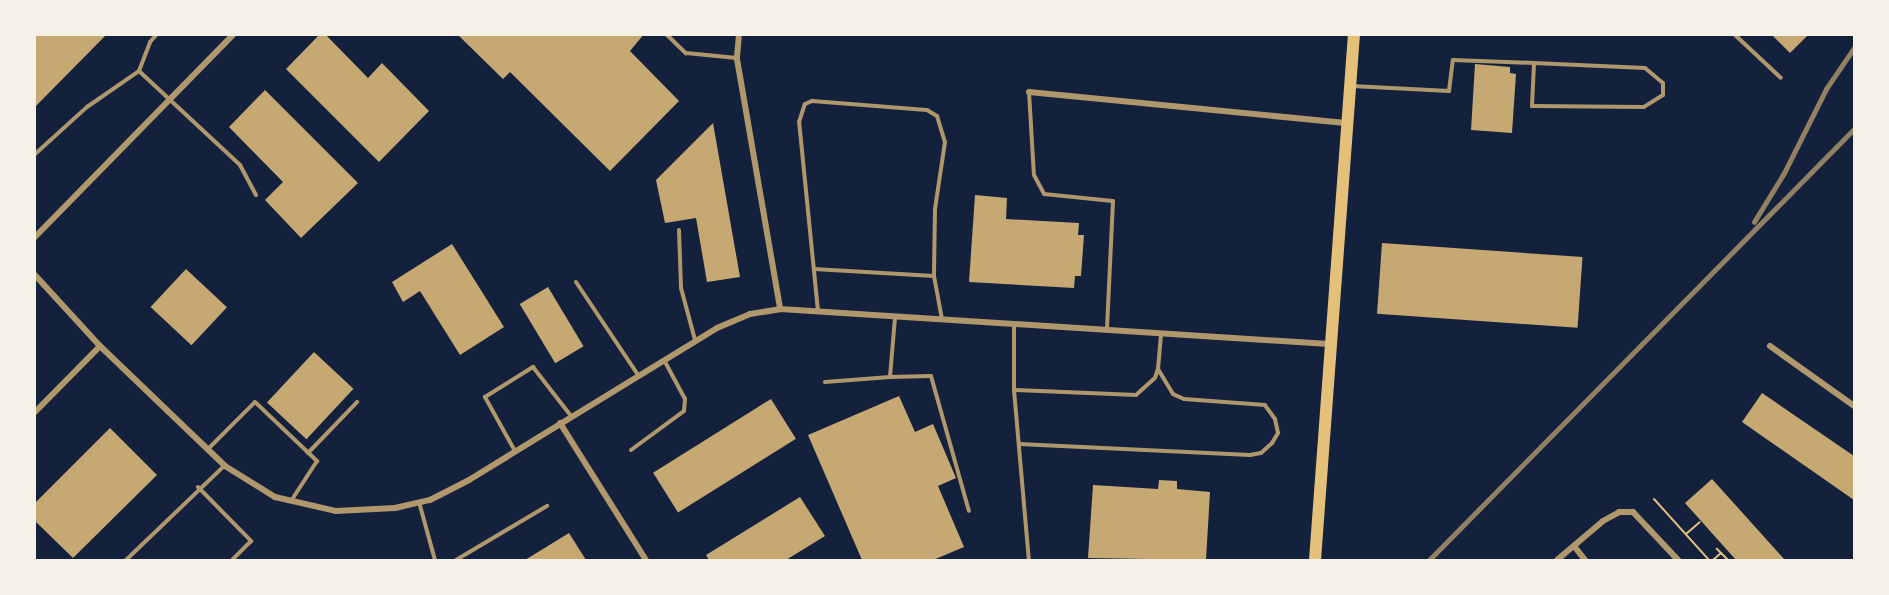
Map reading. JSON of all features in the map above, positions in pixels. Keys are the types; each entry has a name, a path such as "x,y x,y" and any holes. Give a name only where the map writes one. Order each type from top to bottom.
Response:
{"main road":[{"path":"1315,561 1345,123 1354,34"}],"street":[{"path":"739,34 737,58 780,309"},
{"path":"34,238 233,35"},
{"path":"1029,92 1345,123"},
{"path":"34,274 100,346 225,466 252,485 290,503 355,512 419,502 469,480 695,340 750,314 780,309 1329,344"},
{"path":"34,412 100,346"},
{"path":"1770,346 1853,403"},
{"path":"560,423 646,561"},
{"path":"1557,561 1603,521 1619,512 1633,512 1678,561"},
{"path":"1574,546 1585,561"}],"lane":[{"path":"34,156 87,107 139,70 150,42 157,34"},
{"path":"666,34 686,53 737,58"},
{"path":"1734,34 1781,78"},
{"path":"1348,86 1449,91 1453,60 1534,63 1646,68 1663,83 1663,95 1644,107 1532,106 1534,63"},
{"path":"139,70 172,97 240,165 256,195"},
{"path":"1029,92 1034,175 1044,194 1113,201 1107,330"},
{"path":"818,311 799,122 805,104 812,101 927,110 937,116 945,142 935,209 934,276 942,319"},
{"path":"679,230 681,288 695,340"},
{"path":"814,269 934,276"},
{"path":"576,282 638,375"},
{"path":"890,376 895,317"},
{"path":"1014,324 1014,390 1029,561"},
{"path":"1014,390 1136,394 1150,383 1158,369 1161,333"},
{"path":"631,450 684,411 685,399 664,359"},
{"path":"515,451 485,397 494,391 533,367 571,416"},
{"path":"1019,444 1250,455 1261,453 1272,443 1278,433 1275,418 1265,405 1184,399 1173,394 1158,369"},
{"path":"825,382 890,376 931,376 969,511"},
{"path":"207,450 255,402 317,461 290,503"},
{"path":"308,453 357,402"},
{"path":"126,561 198,487 225,466"},
{"path":"198,487 251,541 232,561"},
{"path":"419,502 435,561"},
{"path":"456,561 547,506"}],"path":[{"path":"1654,499 1711,561 1721,553"},
{"path":"1686,534 1700,522"},
{"path":"1717,549 1728,561"}],"building":[{"path":"34,34 107,34 34,108"},
{"path":"320,34 325,34 368,78 382,63 429,111 379,162 286,69"},
{"path":"457,34 644,34 630,51 679,101 610,171 510,72 503,79"},
{"path":"1771,34 1809,34 1790,53"},
{"path":"1475,64 1510,67 1510,73 1516,74 1512,133 1471,130"},
{"path":"265,90 358,183 301,238 265,200 283,182 229,127"},
{"path":"713,123 740,277 707,282 696,218 665,223 656,180"},
{"path":"975,195 1007,198 1006,219 1079,223 1078,235 1084,235 1081,276 1075,276 1074,288 969,282"},
{"path":"1382,243 1583,257 1578,328 1377,314"},
{"path":"452,244 504,327 460,355 420,291 403,302 392,282"},
{"path":"186,269 227,307 191,345 151,307"},
{"path":"548,287 584,346 555,363 520,304"},
{"path":"314,352 353,389 306,439 267,402"},
{"path":"1762,393 1854,456 1854,500 1742,422"},
{"path":"899,396 915,432 933,424 956,478 938,486 964,547 933,560 862,560 808,435"},
{"path":"771,399 796,439 678,513 653,473"},
{"path":"110,428 157,475 73,558 34,520 34,504"},
{"path":"1712,479 1785,560 1736,560 1685,503"},
{"path":"1159,480 1177,481 1177,489 1210,492 1206,560 1088,558 1093,485 1158,489"},
{"path":"800,497 825,536 786,560 709,560 706,555"},
{"path":"569,533 586,560 525,560"}],"railway":[{"path":"1754,222 1784,173 1826,89 1854,48"},
{"path":"1429,560 1854,129"}]}
